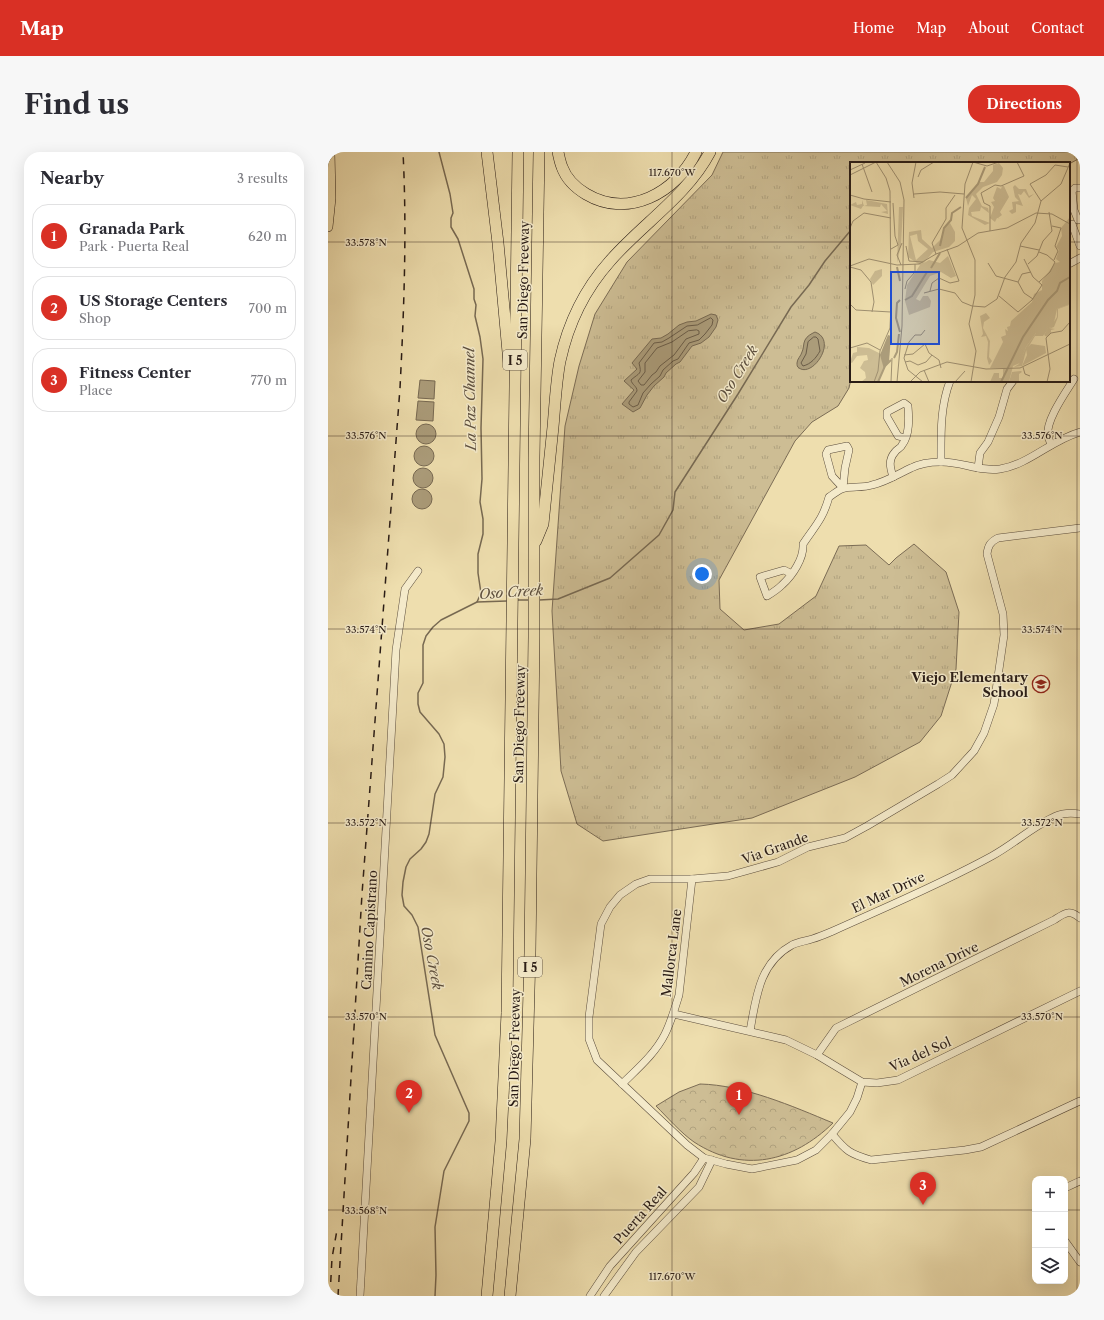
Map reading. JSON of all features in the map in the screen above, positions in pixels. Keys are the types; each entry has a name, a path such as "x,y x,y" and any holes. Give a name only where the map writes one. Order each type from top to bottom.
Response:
{"highway":[{"path":"487,152 498,243 514,421"},
{"name":"San Diego Freeway","path":"487,1296 501,1141 507,1013 518,152"},
{"name":"San Diego Freeway","path":"510,1296 526,1139 530,953 539,152"},
{"path":"558,152 562,168 569,180 580,190 596,200 613,204 632,203 651,198 669,187 690,164 696,152"},
{"path":"534,545 543,524 560,361 573,318 596,278 610,261 690,182 710,152"}],"main road":[{"path":"328,227 331,198 330,152"}],"street":[{"path":"1080,188 1075,188 1072,191 1075,222 1080,246"},
{"path":"1070,263 1080,258"},
{"path":"1051,445 1047,434 1052,417 1074,379"},
{"path":"941,462 941,423 943,404 950,382"},
{"path":"978,468 980,453 988,442 1000,417 1007,389 1011,382"},
{"path":"893,477 889,465 891,457 902,445 905,438 910,423 908,406 904,403 888,412 887,418 898,436 905,438"},
{"path":"792,574 800,560 803,544 826,510 829,497 844,488 872,485 893,477 912,467 941,462 958,463 978,468 1000,469 1033,457 1051,445 1080,432"},
{"path":"847,446 849,450 845,468 844,488 832,476 826,454 828,450 847,446"},
{"name":"Via Grande","path":"704,1158 687,1145 597,1060 589,1040 589,1017 601,924 610,907 620,895 636,884 650,879 692,879 728,876 778,862 808,847 845,838 952,775 974,751 989,720 994,704 1004,635 1003,614 987,554 988,547 992,541 998,538 1080,528"},
{"name":"Camino Capistrano","path":"360,1296 396,650 405,589 418,571"},
{"name":"El Mar Drive","path":"750,1031 761,980 768,967 778,954 793,944 833,931 952,876 1008,847 1043,822 1058,815 1074,813 1080,814"},
{"name":"Mallorca Lane","path":"622,1084 651,1054 665,1035 674,1014 679,995 692,879"},
{"name":"Morena Drive","path":"817,1055 836,1028 1054,920 1065,912 1073,913 1080,918"},
{"name":"Via del Sol","path":"862,1082 877,1083 898,1080 1080,991"},
{"path":"674,1014 786,1040 817,1055 862,1082 857,1098 850,1112 832,1134 816,1150 797,1160 752,1169 704,1158"},
{"path":"832,1134 844,1149 856,1156 871,1160 965,1150 981,1147 1080,1101"},
{"name":"Puerta Real","path":"590,1296 610,1266 694,1173 704,1158"},
{"name":"Puerta Real","path":"604,1296 636,1252 699,1187 712,1160"},
{"path":"1068,1187 1080,1181"},
{"path":"1068,1245 1080,1262"}],"green space":[{"path":"723,152 1080,152 1080,158 1070,163 1070,162 850,162 850,382 849,388 838,406 812,422 795,441 719,580 720,609 744,630 779,624 816,596 839,546 866,545 889,565 914,544 946,572 959,612 956,669 941,716 920,742 855,777 752,818 603,841 577,824 561,771 552,611 565,426 579,366 595,314 627,262 712,175"},
{"path":"700,1084 717,1085 751,1092 785,1103 833,1123 818,1136 801,1147 784,1155 767,1159 749,1160 731,1158 712,1152 694,1142 679,1130 656,1106 679,1092"}],"water":[{"path":"711,314 716,315 718,320 716,327 709,337 701,343 692,346 680,362 666,373 664,377 654,386 640,408 633,412 622,404 634,390 624,381 637,369 632,363 652,339 661,338 679,325 696,321"},
{"path":"815,332 821,336 824,342 824,350 821,357 811,368 805,370 799,368 797,366 797,362 803,350 805,340 808,336"},
{"path":"420,380 435,381 434,399 418,398"},
{"path":"418,401 434,402 433,421 416,420"},
{"path":"426,424 433,427 436,434 433,441 426,444 419,441 416,434 419,427"},
{"path":"424,446 431,449 434,456 431,463 424,466 417,463 414,456 417,449"},
{"path":"423,468 430,471 433,478 430,485 423,488 416,485 413,478 416,471"},
{"path":"422,489 429,492 432,499 429,506 422,509 415,506 412,499 415,492"}],"waterway":[{"name":"La Paz Channel","path":"439,152 450,194 453,213 451,218 451,227 458,239 474,289 474,299 476,305 475,316 483,359 481,428 482,479 480,502 483,519 483,534 478,554 478,573 481,593 477,602"},
{"name":"Oso Creek","path":"539,600 558,599 610,578 659,535 673,510 675,492 738,394 791,307 809,285 825,261 850,231"},
{"name":"Oso Creek","path":"517,600 529,600"},
{"name":"Oso Creek","path":"435,1296 435,1227 444,1171 469,1121 469,1113 435,1035 418,927 412,915 404,906 402,895 406,867 410,859 426,842 429,834 435,794 443,777 445,757 444,744 439,734 420,712 418,693 423,683 423,645 426,636 433,627 441,620 477,602 507,601"}],"railway":[{"path":"338,1296 362,894 400,388 403,329 405,211 403,152"},
{"path":"330,1296 332,1258 337,1230"}],"place":[{"name":"Viejo Elementary School","path":"1041,684"},
{"name":"US Storage Centers","path":"409,1113"},
{"name":"Granada Park","path":"739,1115"},
{"name":"Fitness Center","path":"923,1205"}]}
